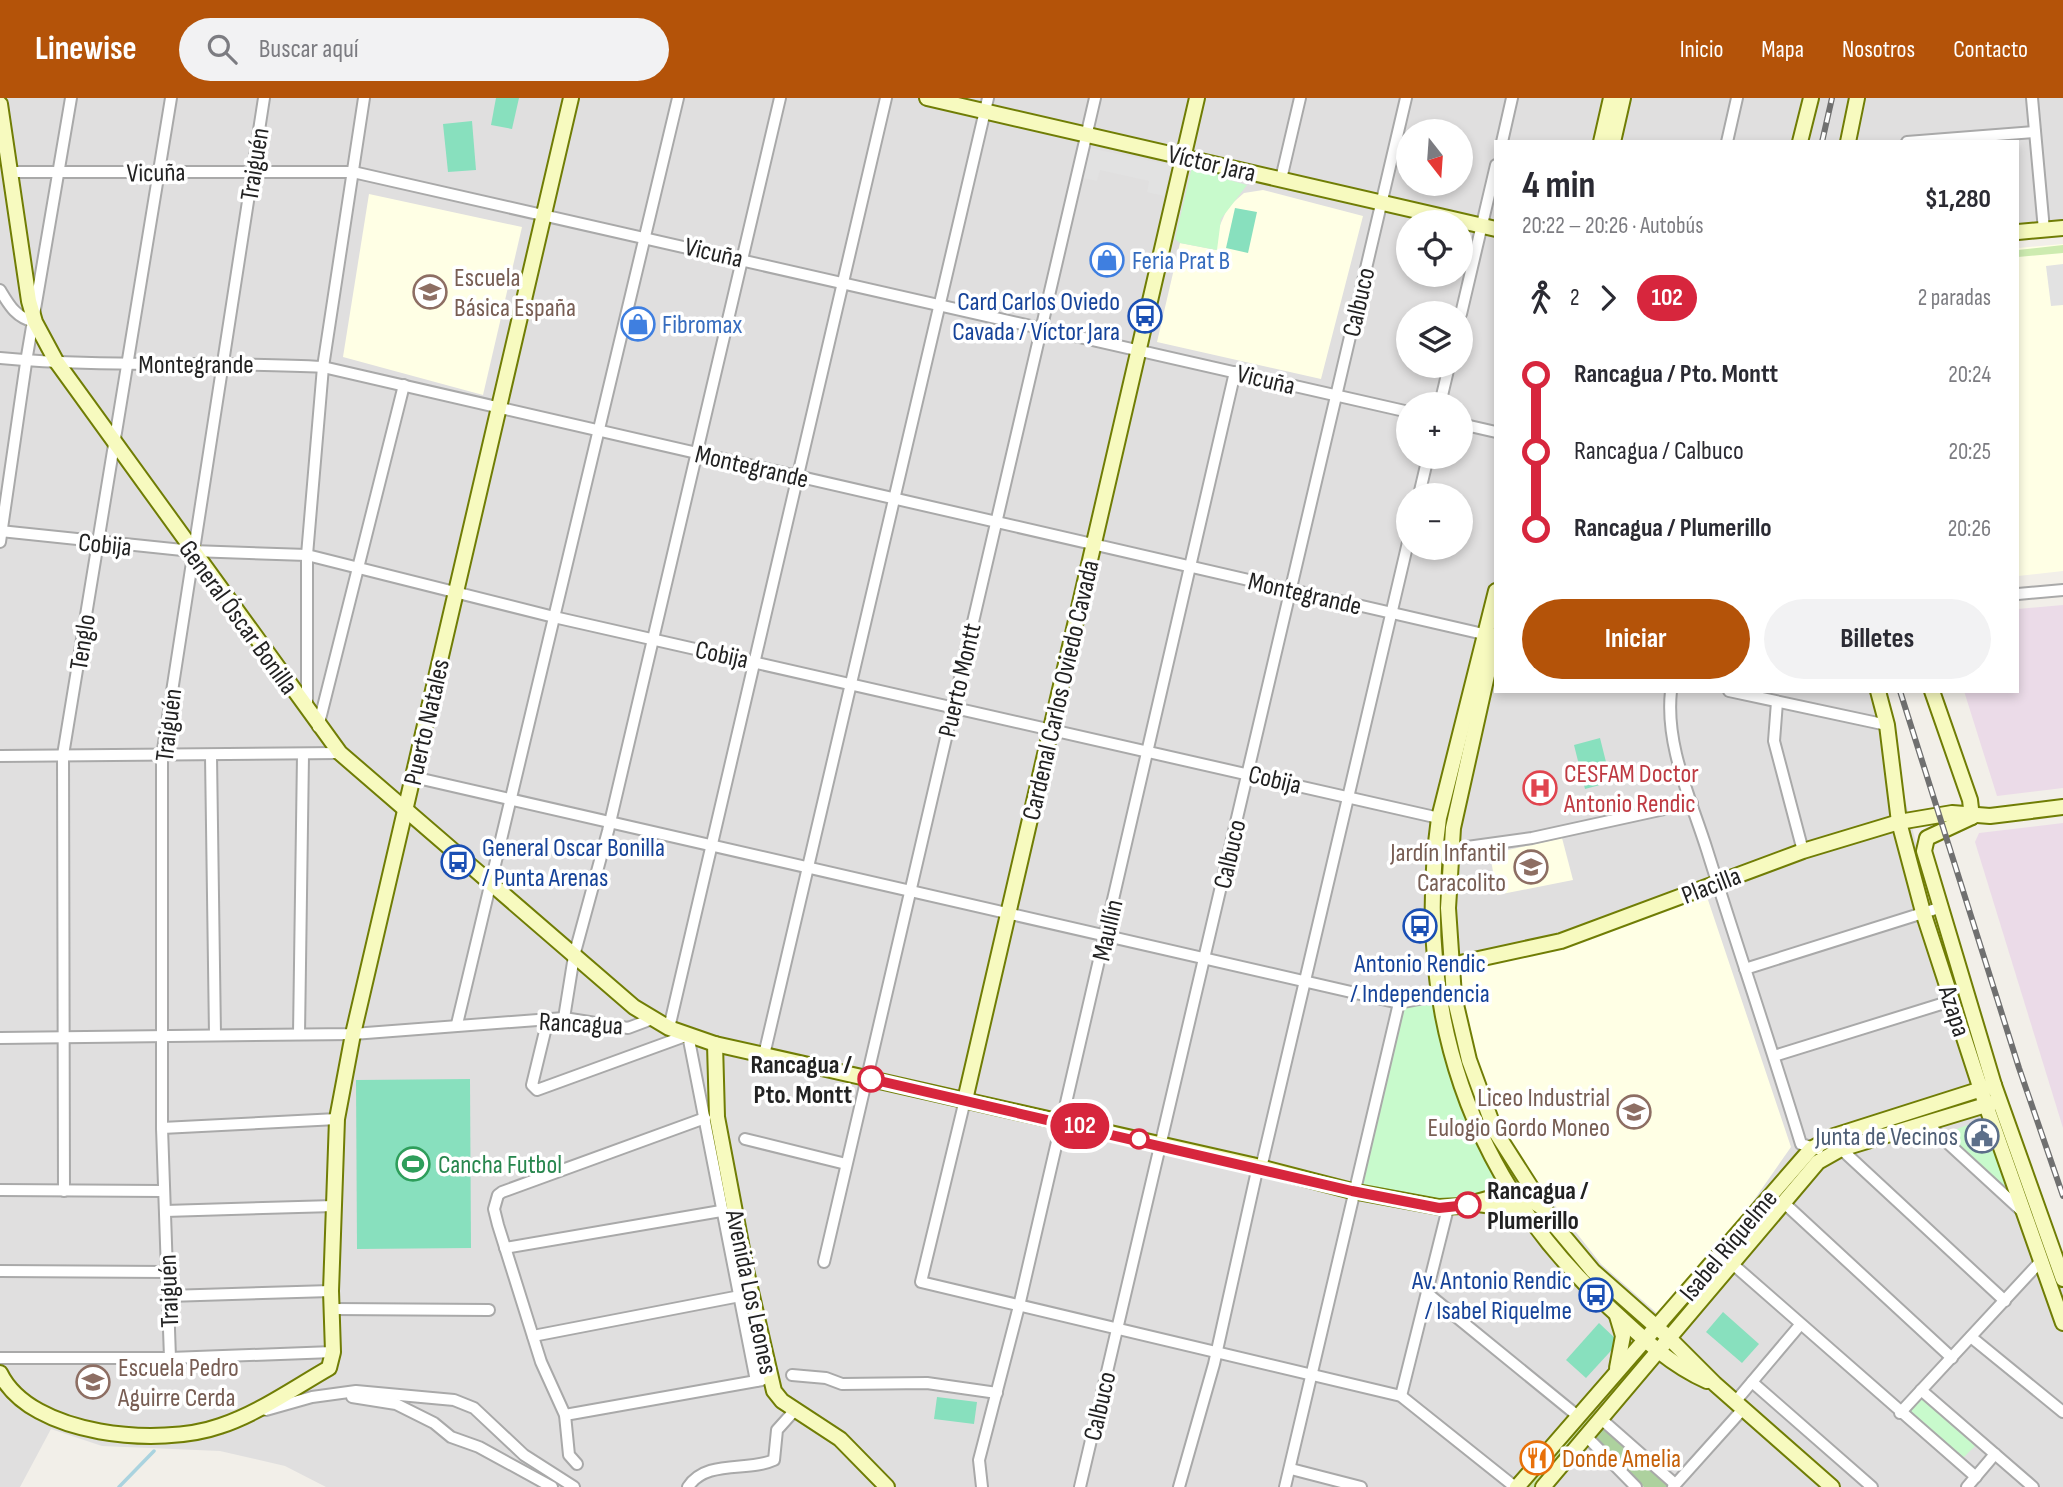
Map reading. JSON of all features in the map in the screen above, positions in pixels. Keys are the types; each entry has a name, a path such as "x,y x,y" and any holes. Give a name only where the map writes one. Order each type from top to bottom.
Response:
{"street":[{"path":"1,535 26,360 71,98"},
{"name":"Tenglo","path":"64,1191 66,1037 63,755 125,364 171,98"},
{"name":"Traiguén","path":"170,1358 162,1128 162,756 264,98"},
{"path":"307,710 307,555 323,367 364,98"},
{"name":"Puerto Natales","path":"333,1352 331,1291 337,1119 353,1034 571,98"},
{"path":"457,1024 678,98"},
{"path":"564,1017 574,956 610,822 780,98"},
{"path":"669,1028 886,98"},
{"name":"Víctor Jara","path":"927,98 986,105 1086,135 1489,227"},
{"name":"Puerto Montt","path":"824,1262 1095,98"},
{"name":"Cardenal Carlos Oviedo Cavada","path":"1019,1306 921,1282 1197,98"},
{"path":"1281,179 1300,98"},
{"name":"Calbuco","path":"1080,1487 1406,98"},
{"path":"1502,140 1512,98"},
{"path":"1601,140 1611,98"},
{"path":"1613,140 1623,98"},
{"path":"1727,140 1737,98"},
{"path":"1800,140 1811,98"},
{"path":"1848,140 1857,98"},
{"path":"2032,98 2044,230"},
{"name":"General Óscar Bonilla","path":"0,104 34,322 56,361 114,438 318,727 340,753 491,881 617,995 652,1019"},
{"path":"764,1055 986,105"},
{"path":"1933,140 2035,132"},
{"name":"Vicuña","path":"10,172 353,172 1396,409"},
{"path":"1465,301 1489,227 1494,183"},
{"path":"2019,232 2063,228"},
{"path":"0,290 12,310 24,320 34,322"},
{"name":"Montegrande","path":"0,358 125,364 223,362 323,367 1493,636"},
{"name":"Maullín","path":"982,1487 979,1460 1019,1306 1235,372"},
{"path":"318,727 404,385"},
{"path":"1473,427 1494,432"},
{"name":"Cobija","path":"1,535 192,551 307,555 554,617 1348,795 1439,818"},
{"path":"1179,1487 1217,1354 1256,1175 1261,1168 1404,560"},
{"path":"2019,594 2063,590"},
{"path":"1493,636 1439,818 1432,908 1438,995 1454,1064 1466,1100 1510,1191 1553,1252 1657,1350 1694,1375 1715,1384"},
{"path":"1493,636 1451,846 1448,908 1451,965 1469,1060 1495,1131 1542,1208 1593,1271 1669,1338 1739,1406 1832,1487"},
{"path":"1671,693 1668,715 1673,744 1801,1144 1811,1149 1841,1149 2005,1301"},
{"path":"1738,693 1887,725"},
{"name":"Azapa","path":"1879,693 1887,725 1899,822 1951,1001 2063,1279"},
{"path":"1933,693 1970,800 1972,817 2063,807"},
{"path":"1777,702 1774,741 1803,851"},
{"path":"0,756 340,753"},
{"path":"299,1034 303,755"},
{"path":"211,756 215,1035"},
{"path":"413,777 1399,1003 1438,995"},
{"path":"1451,846 1460,848 1532,838 1692,803"},
{"name":"Placilla","path":"1451,965 1561,941 1803,851 1899,822 1952,813 1972,817"},
{"name":"Azapa","path":"1972,817 1936,833 1924,842 1925,858 1942,907 1987,1087"},
{"path":"1745,969 1942,907"},
{"path":"1774,1056 1951,1001"},
{"path":"1284,1487 1291,1469 1352,1191 1399,1003"},
{"name":"Rancagua","path":"0,1038 353,1034 564,1017 628,1028 652,1019 715,1044 1160,1144 1352,1191 1448,1208 1510,1191"},
{"path":"548,1019 532,1085 537,1090 688,1035"},
{"name":"Avenida Los Leones","path":"688,1035 721,1211 763,1380 782,1401 840,1439 887,1487"},
{"name":"Avenida Los Leones","path":"715,1044 719,1125 763,1380"},
{"name":"Isabel Riquelme","path":"1516,1487 1811,1149 1834,1136 1987,1087"},
{"name":"Azapa","path":"1993,1103 2024,1213 2063,1323"},
{"name":"Isabel Riquelme","path":"1544,1487 1585,1435 1818,1162 1841,1149 1993,1103"},
{"path":"577,1464 569,1455 565,1415 541,1362 505,1248 494,1209 498,1195 705,1118"},
{"path":"162,1128 337,1119"},
{"path":"1926,1123 2024,1213"},
{"path":"745,1139 846,1164"},
{"path":"0,1190 163,1191"},
{"path":"1510,1191 1523,1194 1542,1208"},
{"path":"1783,1202 1952,1358"},
{"name":"Rancagua","path":"1473,1203 1521,1210"},
{"path":"165,1211 334,1206"},
{"path":"1401,1396 1448,1208"},
{"path":"505,1248 721,1211"},
{"path":"1719,1253 1976,1477"},
{"path":"1900,1413 2040,1262"},
{"path":"0,1271 167,1272"},
{"path":"168,1296 331,1291"},
{"path":"1427,1293 1579,1417"},
{"path":"533,1336 740,1296"},
{"path":"1019,1306 1401,1396 1516,1487"},
{"path":"332,1309 489,1310"},
{"path":"1615,1374 1623,1336 1617,1315"},
{"path":"1600,1418 1674,1486 1739,1406 1752,1382 1800,1325"},
{"path":"1971,1337 2063,1412"},
{"path":"0,1358 170,1358 333,1352 329,1368 250,1414"},
{"path":"0,1373 19,1397 65,1424 111,1434 186,1436 250,1414 356,1391 454,1400 474,1408 524,1455 574,1487"},
{"path":"792,1375 826,1378 842,1384 927,1383 997,1393"},
{"path":"565,1415 763,1380"},
{"path":"1752,1382 1872,1487"},
{"path":"1922,1390 2033,1487"},
{"path":"335,1394 396,1404 435,1423 451,1437 479,1447 552,1487"},
{"path":"688,1487 702,1474 732,1466 763,1465 774,1460 777,1430 795,1410"},
{"path":"1585,1435 1636,1487"},
{"path":"1967,1487 1995,1454"},
{"path":"1291,1469 1361,1487"}],"shaded area":[{"path":"0,98 2063,98 2063,231 2019,235 2019,140 1494,140 1494,693 1878,693 1916,843 2063,1258 2063,1487 326,1487 285,1466 220,1451 102,1446 51,1429 20,1487 0,1487"},
{"path":"1089,148 1171,165 1164,196 1147,192 1149,181 1100,170 1097,181 1082,178"},
{"path":"1263,190 1363,216 1321,379 1157,342 1180,243 1216,250 1217,232 1228,207 1244,193"},
{"name":"Escuela Básica España","path":"369,194 522,227 483,395 343,357"},
{"path":"2063,244 2063,571 2019,576 2019,248"},
{"path":"2063,264 2063,305 2051,306 2046,266"},
{"path":"2063,605 2063,788 1997,796 1965,693 2019,693 2019,609"},
{"path":"2063,823 2063,1128 1975,842 1979,833"},
{"name":"Jardín Infantil Caracolito","path":"1562,838 1573,880 1497,895 1490,854"},
{"name":"Liceo Industrial Eulogio Gordo Moneo","path":"1705,891 1791,1147 1719,1250 1659,1315 1601,1264 1548,1197 1519,1169 1482,1093 1454,966"}],"green space":[{"path":"496,98 519,98 512,129 491,125"},
{"path":"472,121 476,170 448,172 443,124"},
{"path":"1192,167 1226,175 1229,180 1247,185 1221,219 1217,250 1180,243 1175,239"},
{"path":"1235,208 1257,212 1248,253 1226,248"},
{"path":"2063,245 2063,253 2019,257 2019,250"},
{"path":"1600,738 1611,782 1585,789 1574,745"},
{"path":"1434,1005 1449,1066 1503,1189 1448,1203 1359,1187 1403,1007"},
{"name":"Cancha Futbol","path":"470,1079 471,1248 357,1249 356,1080"},
{"path":"1987,1118 2013,1196 1940,1135"},
{"path":"1723,1312 1759,1344 1742,1363 1706,1332"},
{"path":"1599,1323 1619,1342 1586,1378 1566,1360"},
{"path":"1921,1396 1975,1446 1961,1460 1907,1414"},
{"path":"937,1397 977,1402 974,1424 934,1419"},
{"path":"1595,1411 1591,1423 1536,1487 1528,1487"},
{"path":"1603,1428 1670,1483 1667,1487 1644,1487 1593,1439"}],"waterway":[{"path":"119,1487 154,1451"}],"railway":[{"path":"1822,140 1832,98"},
{"path":"1901,693 2019,1068 2063,1196"}],"bus line":[{"name":"102","path":"871,1079 1252,1165 1352,1191 1439,1208 1468,1205"}],"place":[{"name":"Feria Prat B","path":"1107,260"},
{"name":"Escuela Básica España","path":"430,292"},
{"name":"Card Carlos Oviedo Cavada / Víctor Jara","path":"1145,316"},
{"name":"Fibromax","path":"638,324"},
{"name":"CESFAM Doctor Antonio Rendic","path":"1540,788"},
{"name":"General Oscar Bonilla / Punta Arenas","path":"458,862"},
{"name":"Jardín Infantil Caracolito","path":"1531,867"},
{"name":"Antonio Rendic / Independencia","path":"1420,926"},
{"name":"Rancagua / Pto. Montt","path":"871,1079"},
{"name":"Liceo Industrial Eulogio Gordo Moneo","path":"1634,1112"},
{"name":"Junta de Vecinos","path":"1982,1136"},
{"name":"Cancha Futbol","path":"413,1164"},
{"name":"Rancagua / Plumerillo","path":"1468,1205"},
{"name":"Av. Antonio Rendic / Isabel Riquelme","path":"1596,1295"},
{"name":"Escuela Pedro Aguirre Cerda","path":"93,1382"},
{"name":"Donde Amelia","path":"1537,1458"}]}
